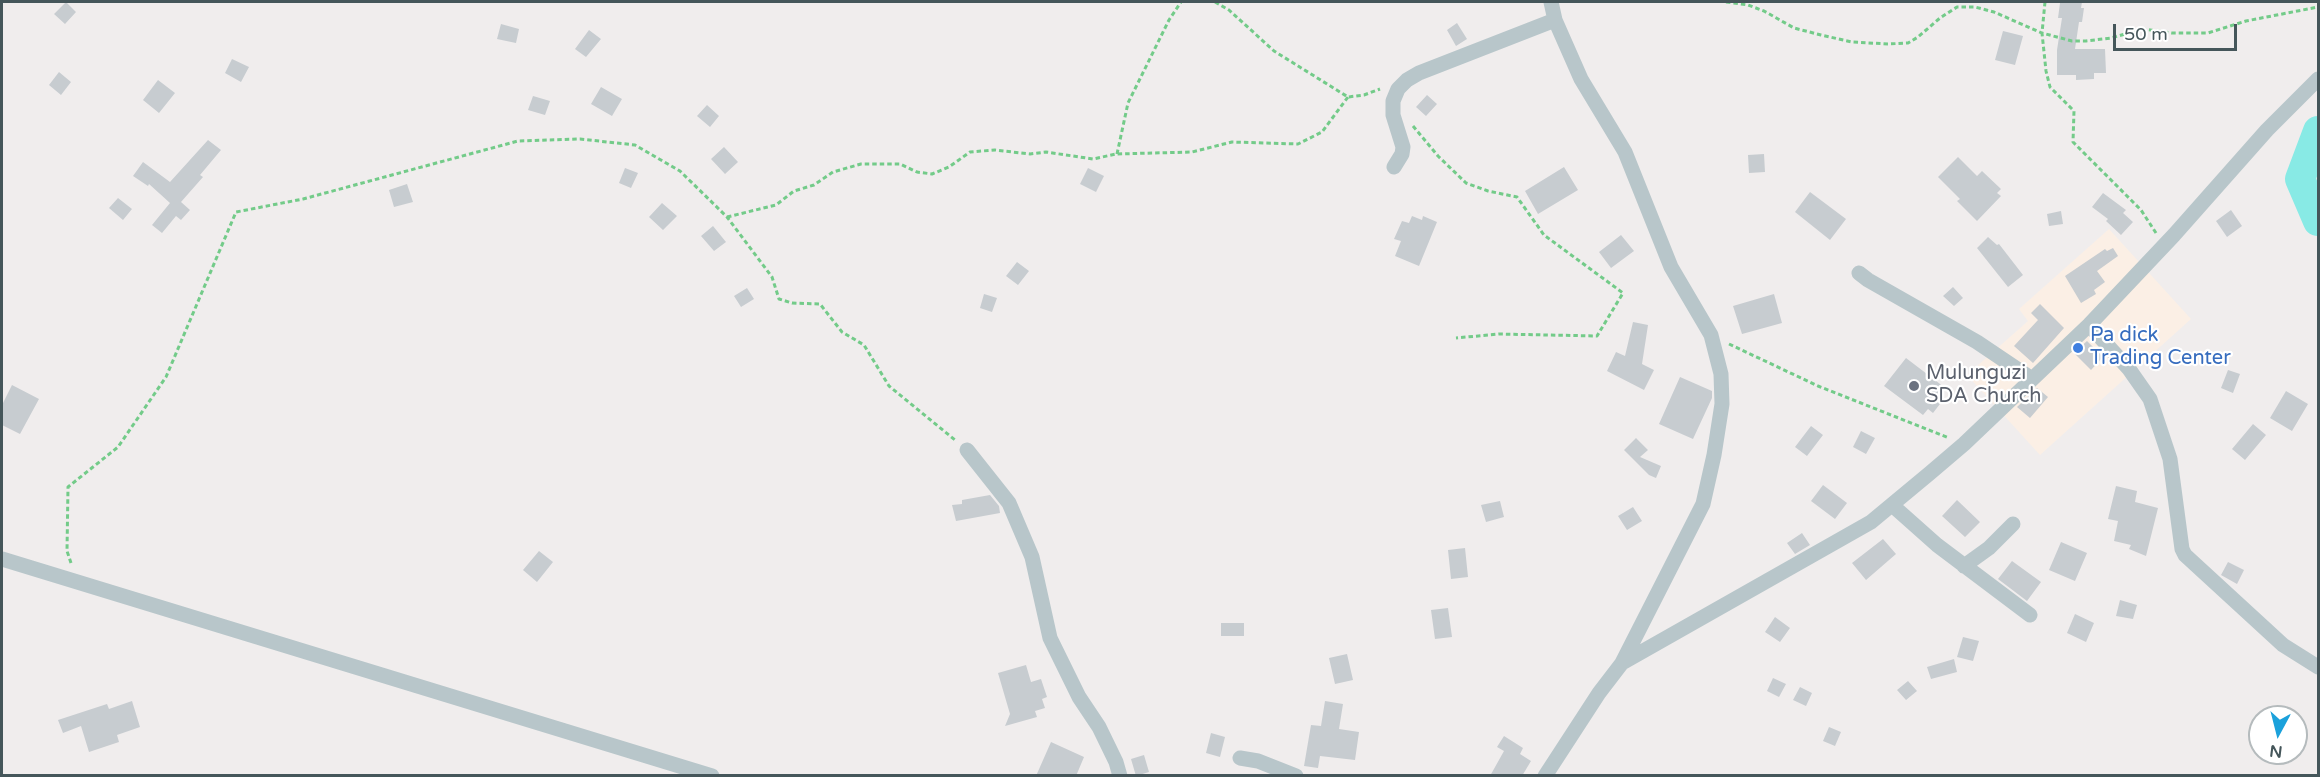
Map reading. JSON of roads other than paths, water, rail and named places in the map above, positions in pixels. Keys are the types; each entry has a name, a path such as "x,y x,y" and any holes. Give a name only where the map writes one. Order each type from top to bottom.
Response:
{"street":[{"path":"1545,776 1599,693 1622,663 1703,504 1722,404 1721,374 1712,335 1671,267 1625,152 1581,79 1555,20 1551,2"},
{"path":"1394,166 1402,154 1403,147 1393,115 1393,101 1398,89 1407,80 1426,70 1555,20"},
{"path":"1622,663 1871,522 1892,505 1964,444 2089,325 2267,130 2319,79"},
{"path":"1859,273 1977,342 2032,379"},
{"path":"2089,325 2129,369 2150,399 2170,459 2182,549 2185,555 2283,645 2319,668"},
{"path":"967,450 1009,503 1032,556 1050,638 1079,698 1099,727 1116,762 1120,776"},
{"path":"1892,505 1964,566 2030,615"},
{"path":"1964,566 1989,548 2013,524"},
{"path":"2,559 712,776"},
{"path":"1240,758 1258,761 1296,776"}],"waterway":[{"path":"2318,131 2300,179 2318,221"}],"place":[{"name":"Pa dick Trading Center","path":"2078,348"},
{"name":"Mulunguzi SDA Church","path":"1914,386"}]}
